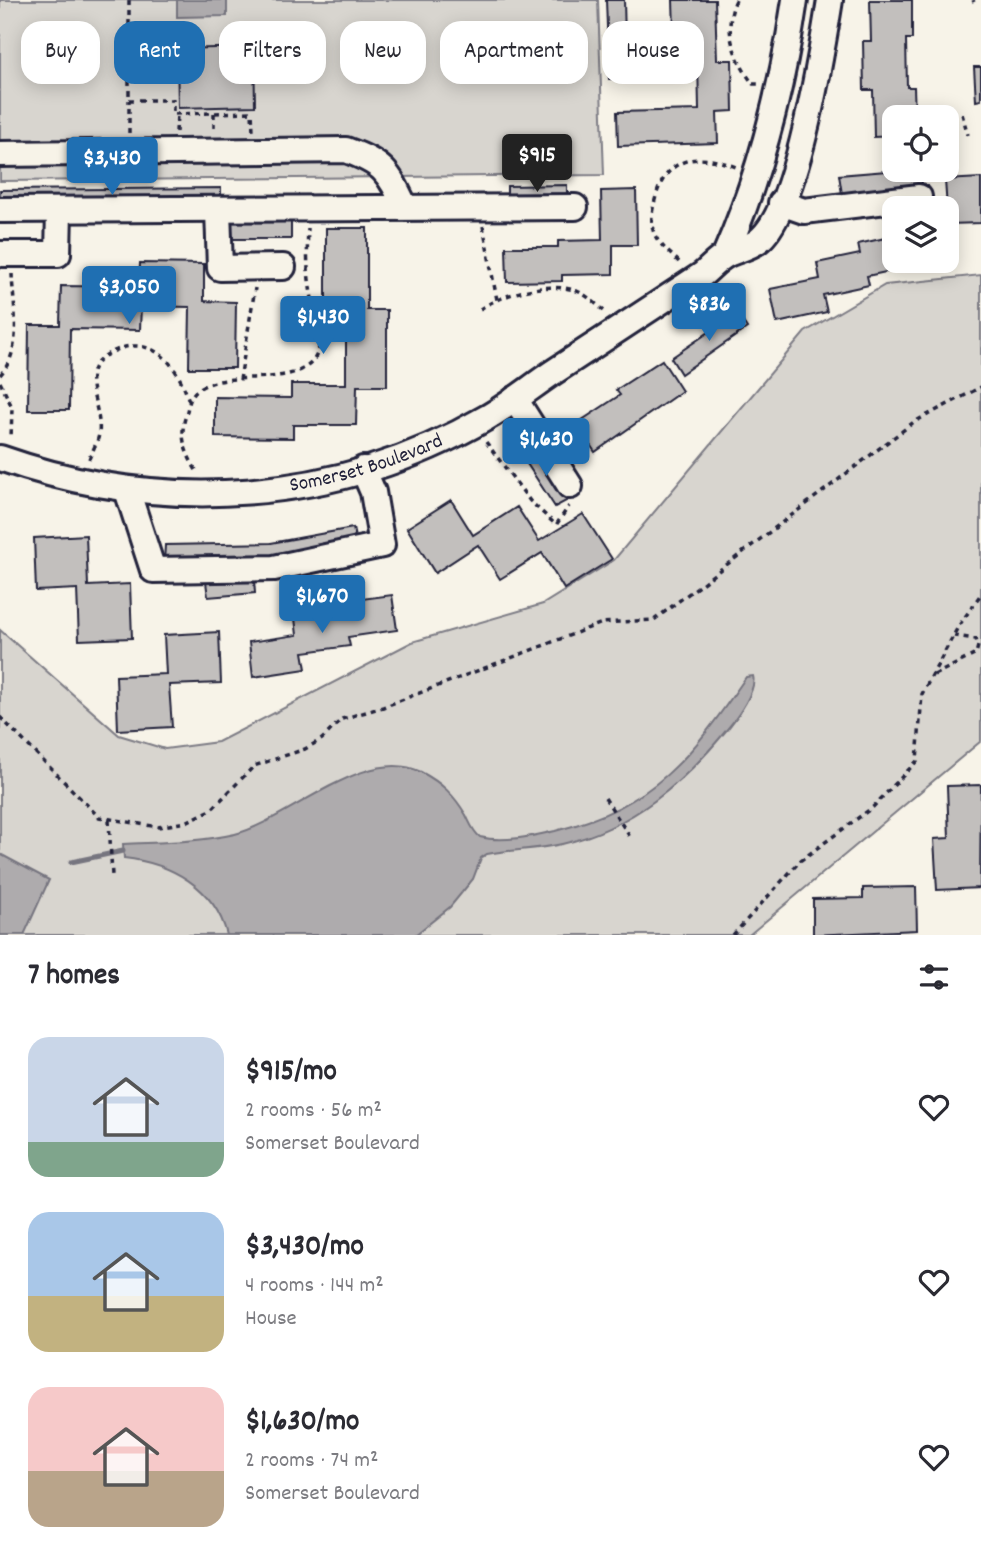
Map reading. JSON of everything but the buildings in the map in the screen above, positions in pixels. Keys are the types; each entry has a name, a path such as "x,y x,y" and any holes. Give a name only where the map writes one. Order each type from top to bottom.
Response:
{"street":[{"name":"Somerset Boulevard","path":"725,256 764,151 780,91 795,0"},
{"name":"Somerset Boulevard","path":"6,448 78,480 127,490 225,495 291,487 363,469 422,450 486,418 703,274 725,256 758,241 781,203 799,153 814,92 830,0"},
{"path":"0,154 346,150 377,162 394,184 405,207"},
{"path":"764,151 799,153"},
{"path":"781,203 796,211 804,211 882,202"},
{"path":"0,210 575,207"},
{"path":"6,254 58,254 59,210"},
{"path":"218,210 220,268 283,267"},
{"path":"514,399 570,486"},
{"path":"127,490 153,570 274,568 382,545 373,492 363,469"}],"path":[{"path":"128,152 129,0"},
{"path":"736,0 730,31 733,51 753,84 765,84"},
{"path":"129,100 173,100 173,114 252,112 253,151"},
{"path":"961,114 968,135"},
{"path":"679,262 654,233 651,213 661,177 677,164 697,159 715,159 741,169"},
{"path":"483,207 484,240 498,300"},
{"path":"196,470 185,448 182,427 194,393 206,383 289,375 310,364 318,351 318,331 309,284 309,208"},
{"path":"0,375 10,365 16,338 6,254"},
{"path":"240,380 255,294 254,267"},
{"path":"480,309 498,300 559,288 579,292 604,311"},
{"path":"89,459 100,435 92,376 96,362 105,355 122,347 139,345 156,351 181,377 190,403"},
{"path":"0,382 12,407 6,448"},
{"path":"0,717 99,817 158,827 186,822 211,810 254,766 305,749 322,739 342,719 383,707 601,623 654,620 914,422 981,387"},
{"path":"486,442 522,491 556,525 575,496 570,486"},
{"path":"733,935 801,860 873,807 917,761 922,694 981,594"},
{"path":"932,676 976,654 976,639 954,636"},
{"path":"605,798 630,837"},
{"path":"109,820 112,876"}],"shaded area":[{"path":"0,0 598,0 604,175 0,181"},
{"path":"177,0 227,0 227,16 177,17"},
{"path":"981,275 981,741 749,935 0,935 0,630 119,735 165,749 218,742 412,642 543,604 614,560 805,332 885,285"},
{"path":"753,676 750,695 733,722 694,767 655,800 634,815 587,837 553,846 487,854 481,858 473,879 450,907 415,935 227,935 212,903 188,880 158,865 124,858 123,844 193,840 235,834 279,815 352,776 376,768 399,766 421,772 447,790 480,837 508,839 555,831 619,808 667,775 707,731 746,677"},
{"path":"0,854 49,880 24,935 0,935"}],"waterway":[{"path":"71,862 123,851"}]}
